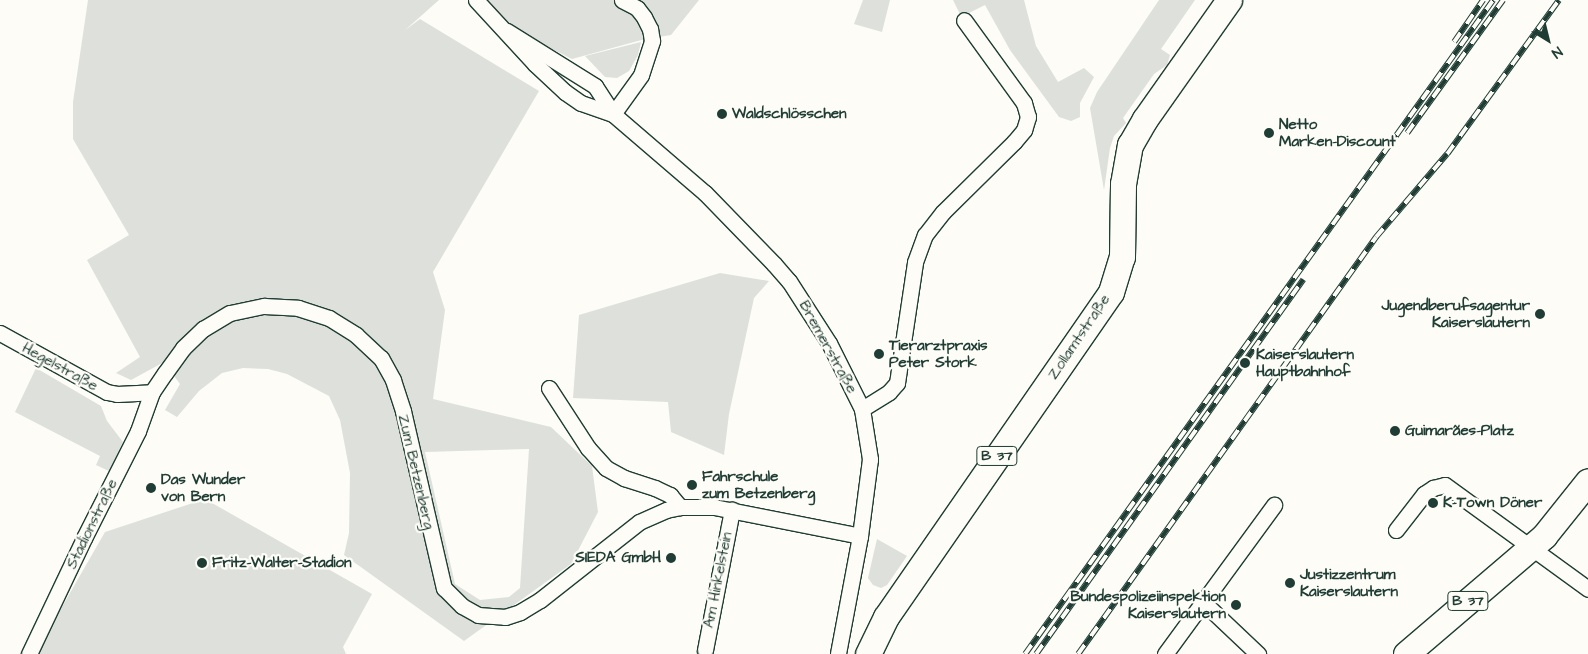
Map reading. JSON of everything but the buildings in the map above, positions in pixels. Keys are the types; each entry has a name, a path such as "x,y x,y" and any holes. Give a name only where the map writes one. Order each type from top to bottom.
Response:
{"main road":[{"name":"Zollamtstraße","path":"868,654 886,617 1111,292 1122,257 1122,184 1130,145 1145,119 1229,0"},
{"name":"B 37","path":"1416,651 1531,548 1556,522 1588,481"}],"street":[{"name":"Bremerstraße","path":"476,0 535,64 565,92 581,103 613,114"},
{"path":"613,114 641,75 652,41 650,29 644,17 636,8 622,0"},
{"path":"862,409 889,392 897,382 915,262 925,235 943,212 1014,142 1024,130 1028,117 1024,103 964,20"},
{"name":"Bremerstraße","path":"506,31 594,86 613,114 705,193 789,281 817,322 862,409 870,459 860,536 838,654"},
{"name":"Zum Betzenberg","path":"152,392 182,348 203,329 230,313 264,306 298,308 330,318 356,335 380,358 393,380 403,411 444,588 462,606 478,615 505,617 520,612 540,600 639,522 653,515 680,507 714,507 860,536"},
{"name":"Hegelstraße","path":"0,333 107,392 117,394 152,392"},
{"path":"549,388 588,448 606,468 624,478 656,488 670,495 680,507"},
{"name":"Stadionstraße","path":"29,654 84,538 138,431 152,392"},
{"path":"1396,530 1424,494 1433,488 1445,485 1588,589"},
{"path":"1165,654 1274,505"},
{"name":"Am Hinkelstein","path":"704,650 732,510"},
{"path":"1203,602 1258,654"}],"shaded area":[{"path":"88,0 439,0 404,31 420,19 539,91 433,272 445,310 433,399 551,427 592,466 598,512 571,564 464,641 344,555 349,533 350,473 340,420 329,396 287,374 268,369 243,368 222,373 199,391 177,417 165,410 180,384 164,362 131,380 116,373 140,357 87,260 129,235 73,139 73,102","holes":["529,449 520,588 509,597 480,600 455,584 425,452"]},
{"path":"485,0 699,0 671,35 645,39 572,59 519,32"},
{"path":"863,0 890,0 882,32 854,24"},
{"path":"953,0 1024,0 1036,46 1058,82 1084,68 1094,77 1080,103 1080,117 1071,121 1059,117 1010,50 985,5 965,15 960,14"},
{"path":"1159,0 1195,0 1161,49 1170,55 1167,65 1154,74 1123,118 1126,123 1114,136 1110,148 1104,190 1090,108 1097,92"},
{"path":"641,42 638,55 629,71 617,78 605,77 585,56"},
{"path":"720,273 769,281 754,298 729,414 724,455 671,432 668,402 573,398 579,315"},
{"path":"36,368 101,406 107,421 123,442 109,471 96,465 100,456 15,412"},
{"name":"Fritz-Walter-Stadion","path":"205,499 372,594 343,647 346,654 35,654 105,532"},
{"path":"877,539 907,556 887,585 881,588 873,585 868,578"}],"railway":[{"path":"1454,42 1483,0"},
{"path":"1025,654 1493,0"},
{"path":"1407,133 1503,0"},
{"path":"1078,654 1376,237 1447,154 1559,0"},
{"path":"1036,654 1303,280"}],"place":[{"name":"Waldschlösschen","path":"722,114"},
{"name":"Netto Marken-Discount","path":"1269,133"},
{"name":"Jugendberufsagentur Kaiserslautern","path":"1540,314"},
{"name":"Tierarztpraxis Peter Stork","path":"879,354"},
{"name":"Kaiserslautern Hauptbahnhof","path":"1245,363"},
{"name":"Guimarães-Platz","path":"1395,431"},
{"name":"Fahrschule zum Betzenberg","path":"692,485"},
{"name":"Das Wunder von Bern","path":"151,488"},
{"name":"K-Town Döner","path":"1433,503"},
{"name":"SIEDA GmbH","path":"671,558"},
{"name":"Fritz-Walter-Stadion","path":"202,563"},
{"name":"Justizzentrum Kaiserslautern","path":"1290,583"},
{"name":"Bundespolizeiinspektion Kaiserslautern","path":"1236,605"}]}
